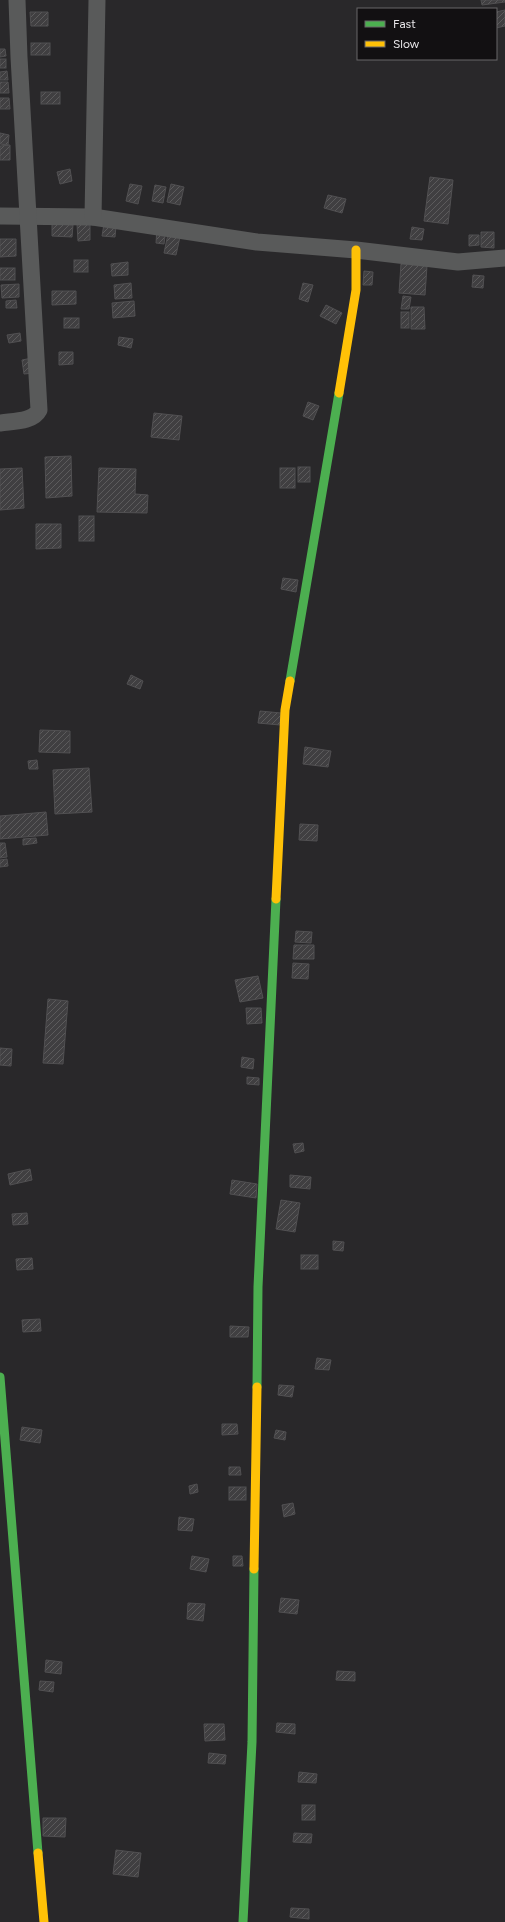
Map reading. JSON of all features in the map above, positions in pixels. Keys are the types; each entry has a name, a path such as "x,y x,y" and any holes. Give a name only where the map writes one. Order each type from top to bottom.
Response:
{"street":[{"path":"0,423 29,419 36,415 39,410 17,0"},
{"path":"93,217 97,0"},
{"path":"0,216 93,217 257,242 356,250 458,262 505,258"},
{"path":"243,1922 252,1742 258,1287 284,710 356,290 356,250"},
{"path":"0,1377 44,1922"}],"building":[{"path":"481,0 505,0 505,2 482,5"},
{"path":"505,10 505,26 497,28 497,12"},
{"path":"30,12 48,12 48,26 31,26"},
{"path":"31,43 50,43 50,55 31,55"},
{"path":"0,49 5,49 6,56 0,57"},
{"path":"0,59 6,59 6,68 0,68"},
{"path":"7,71 8,80 0,80 0,72"},
{"path":"0,82 8,82 9,93 0,93"},
{"path":"41,92 60,92 60,104 41,104"},
{"path":"0,98 9,98 10,109 0,109"},
{"path":"0,133 9,135 8,145 0,144"},
{"path":"10,145 10,160 0,160 0,146"},
{"path":"70,169 72,181 60,184 57,172"},
{"path":"430,177 453,180 448,224 424,221"},
{"path":"130,184 142,186 138,204 126,201"},
{"path":"171,184 184,187 180,205 167,202"},
{"path":"155,185 166,187 163,203 152,201"},
{"path":"328,195 346,199 342,213 324,208"},
{"path":"52,224 73,225 72,237 52,236"},
{"path":"77,224 90,224 90,240 78,241"},
{"path":"104,224 116,226 115,237 102,236"},
{"path":"412,227 424,229 422,240 410,239"},
{"path":"157,228 166,229 164,244 156,243"},
{"path":"481,232 494,232 494,248 481,247"},
{"path":"168,234 180,237 176,255 164,253"},
{"path":"469,235 479,235 479,245 469,246"},
{"path":"0,239 16,239 16,256 0,257"},
{"path":"74,260 88,260 88,272 74,272"},
{"path":"128,262 128,275 112,276 111,264"},
{"path":"401,264 427,266 425,295 399,293"},
{"path":"0,268 15,268 15,280 0,280"},
{"path":"364,271 373,272 372,285 363,285"},
{"path":"473,275 484,276 483,288 472,287"},
{"path":"131,283 132,298 115,299 114,285"},
{"path":"303,283 313,285 308,302 299,299"},
{"path":"19,284 19,297 2,298 1,285"},
{"path":"52,291 76,291 76,304 52,305"},
{"path":"403,296 411,297 409,309 401,309"},
{"path":"16,300 17,308 6,308 6,301"},
{"path":"134,301 135,316 113,318 112,303"},
{"path":"326,305 342,313 336,324 320,316"},
{"path":"411,307 424,307 425,329 411,329"},
{"path":"401,312 409,312 409,328 401,328"},
{"path":"64,318 79,318 79,328 64,328"},
{"path":"20,333 21,341 9,343 7,335"},
{"path":"119,337 133,339 131,348 118,345"},
{"path":"59,352 73,352 73,364 59,365"},
{"path":"32,358 34,373 24,374 22,360"},
{"path":"308,402 319,406 313,420 303,416"},
{"path":"154,413 182,416 179,440 151,437"},
{"path":"71,456 72,496 46,498 45,457"},
{"path":"298,467 310,467 310,482 298,482"},
{"path":"22,468 24,508 0,510 0,469"},
{"path":"99,468 136,469 135,494 148,495 147,513 97,512"},
{"path":"280,468 295,468 295,488 280,488"},
{"path":"79,516 94,516 94,541 79,541"},
{"path":"36,524 61,524 61,548 36,549"},
{"path":"283,578 298,580 296,592 281,589"},
{"path":"131,675 143,681 140,689 127,684"},
{"path":"260,711 281,713 280,725 258,723"},
{"path":"40,730 70,731 70,753 39,752"},
{"path":"305,747 331,751 328,767 303,764"},
{"path":"37,760 38,769 29,769 28,761"},
{"path":"89,768 92,812 55,814 53,770"},
{"path":"46,812 48,835 0,839 0,816"},
{"path":"300,824 318,825 317,841 299,840"},
{"path":"36,838 37,843 23,845 23,839"},
{"path":"0,843 5,843 7,857 0,858"},
{"path":"7,859 8,866 0,867 0,860"},
{"path":"296,931 312,932 311,943 295,942"},
{"path":"294,945 314,945 314,959 293,959"},
{"path":"293,963 309,964 308,979 292,978"},
{"path":"258,976 263,998 240,1002 235,980"},
{"path":"48,999 68,1001 63,1064 43,1063"},
{"path":"246,1008 261,1008 262,1023 247,1024"},
{"path":"0,1048 12,1049 11,1066 0,1065"},
{"path":"242,1057 254,1059 253,1069 241,1067"},
{"path":"247,1077 259,1078 259,1085 247,1084"},
{"path":"303,1143 304,1151 295,1153 293,1144"},
{"path":"30,1169 32,1180 10,1185 8,1174"},
{"path":"290,1175 311,1177 310,1189 290,1187"},
{"path":"232,1180 257,1184 256,1198 230,1194"},
{"path":"281,1200 300,1203 295,1232 276,1229"},
{"path":"27,1213 28,1224 13,1225 12,1214"},
{"path":"333,1241 344,1242 343,1251 333,1250"},
{"path":"301,1255 318,1255 318,1269 301,1269"},
{"path":"32,1258 33,1269 17,1270 16,1259"},
{"path":"40,1319 41,1331 23,1332 22,1320"},
{"path":"230,1326 249,1327 248,1337 230,1337"},
{"path":"317,1358 331,1360 329,1370 315,1369"},
{"path":"279,1385 294,1386 292,1397 278,1395"},
{"path":"222,1424 237,1424 238,1434 222,1435"},
{"path":"22,1427 42,1430 40,1443 20,1440"},
{"path":"276,1430 286,1432 285,1440 274,1438"},
{"path":"229,1467 240,1467 241,1475 229,1475"},
{"path":"197,1484 198,1492 190,1494 189,1486"},
{"path":"229,1487 246,1487 246,1500 229,1500"},
{"path":"293,1503 295,1514 284,1517 282,1505"},
{"path":"179,1517 194,1519 192,1531 178,1530"},
{"path":"192,1556 209,1559 206,1572 190,1569"},
{"path":"233,1556 242,1556 243,1566 233,1566"},
{"path":"281,1598 299,1600 297,1614 279,1612"},
{"path":"188,1603 205,1604 203,1621 187,1619"},
{"path":"46,1660 62,1662 61,1674 45,1672"},
{"path":"337,1671 355,1672 355,1681 336,1680"},
{"path":"40,1681 54,1682 53,1692 39,1690"},
{"path":"277,1723 295,1724 295,1734 276,1732"},
{"path":"204,1724 224,1724 225,1740 205,1741"},
{"path":"209,1753 226,1755 225,1764 208,1763"},
{"path":"299,1772 317,1774 316,1783 298,1782"},
{"path":"302,1805 315,1805 315,1820 302,1820"},
{"path":"43,1818 66,1818 65,1837 43,1836"},
{"path":"294,1833 312,1834 311,1843 293,1842"},
{"path":"116,1850 141,1853 138,1877 113,1874"},
{"path":"291,1908 309,1909 309,1919 290,1917"}],"traffic: fast":[{"path":"290,681 339,393"},
{"path":"257,1387 258,1287 276,899"},
{"path":"0,1377 38,1853"},
{"path":"243,1922 252,1742 254,1569"}],"traffic: slow":[{"path":"339,393 356,290 356,250"},
{"path":"276,899 285,710 290,681"},
{"path":"254,1569 257,1387"},
{"path":"38,1853 44,1922"}]}
